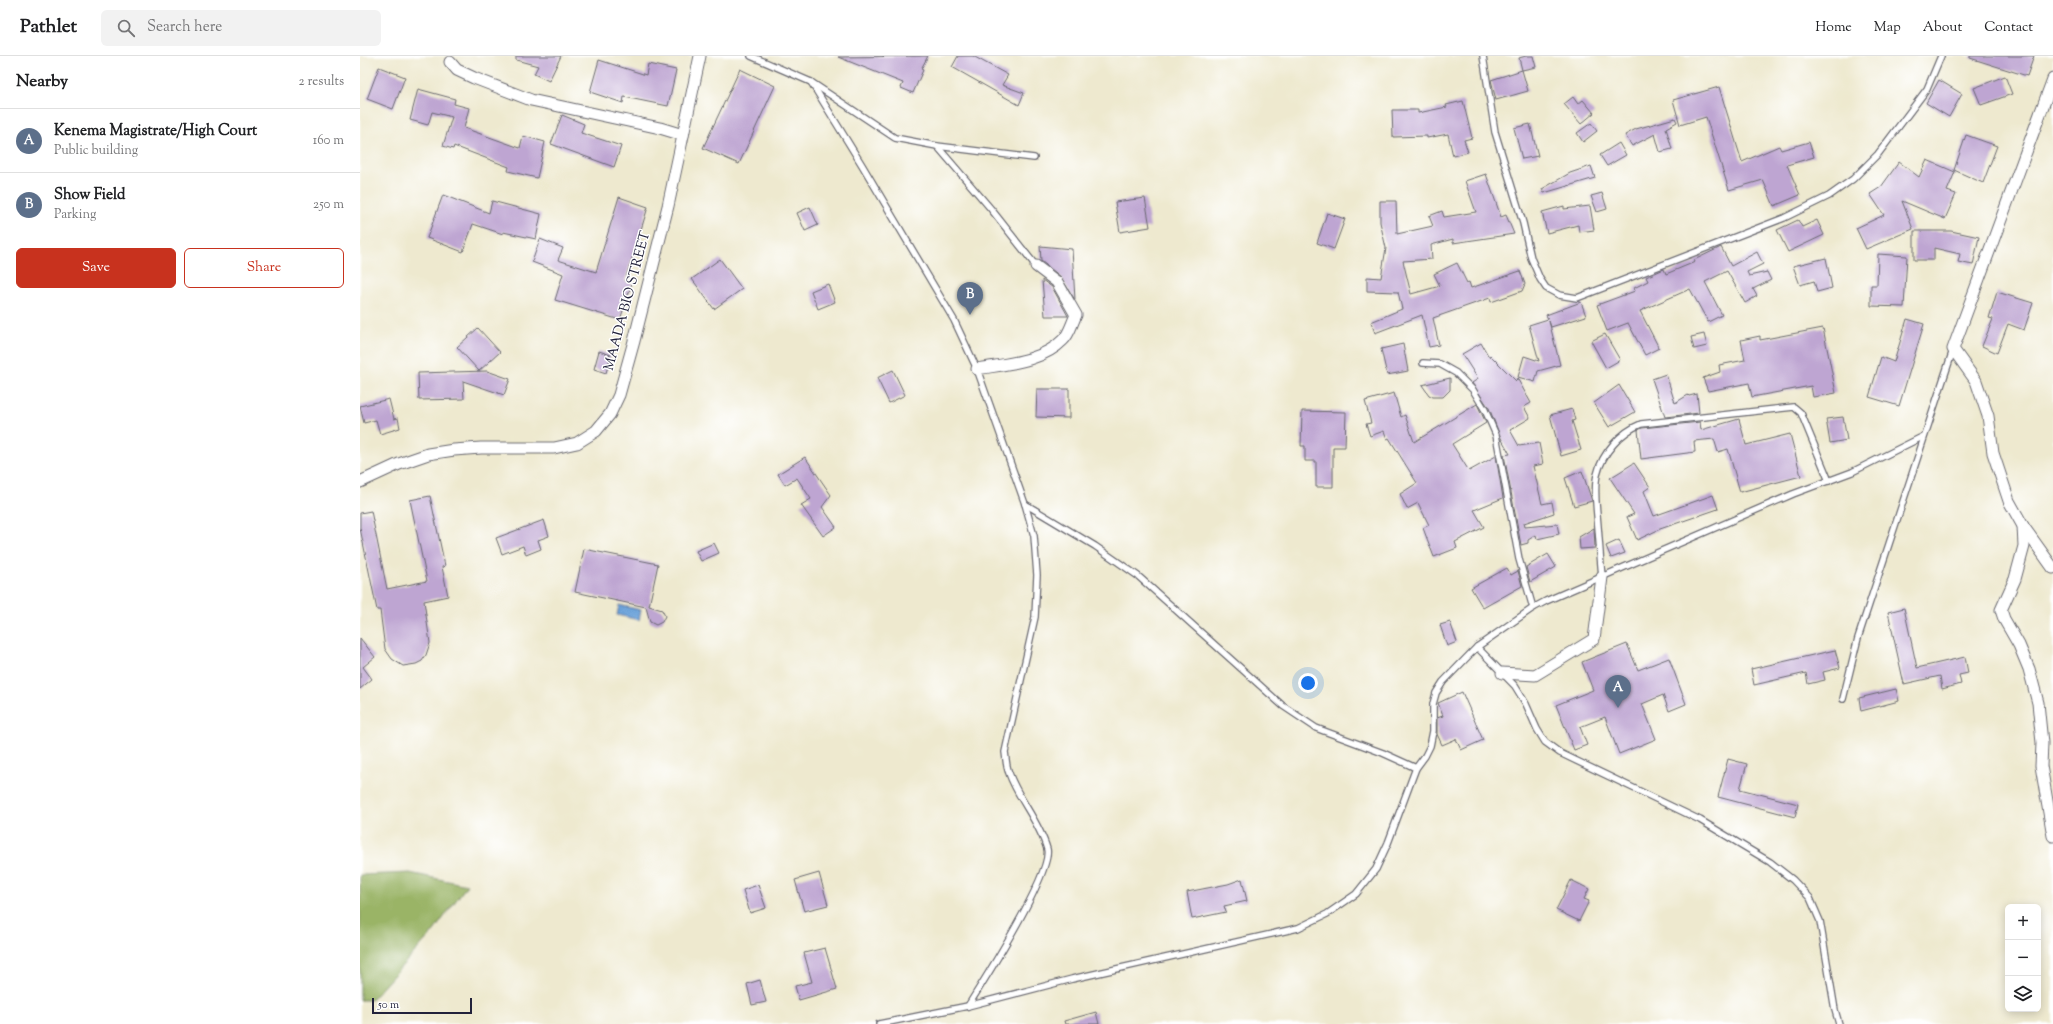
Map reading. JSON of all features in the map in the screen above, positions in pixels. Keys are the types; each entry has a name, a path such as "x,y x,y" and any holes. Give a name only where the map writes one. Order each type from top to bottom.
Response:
{"street":[{"name":"MAADA BIO STREET","path":"360,482 399,464 428,454 481,448 554,448 577,443 596,431 610,414 618,395 634,341 668,206 700,56"},
{"path":"450,62 457,70 474,78 531,100 660,128 683,135"},
{"path":"2053,78 1953,350 1976,381 1988,416 1993,453 2009,502 2023,526 2053,568"},
{"path":"977,369 1023,361 1046,353 1064,340 1076,315 1057,282 1036,266"},
{"path":"2023,526 2022,553 2015,579 2001,610 2004,619 2019,644 2029,669 2038,703 2042,743 2041,766 2053,836"},
{"path":"1502,673 1535,675 1594,639 1602,577"}],"lane":[{"path":"751,56 811,82 895,138 937,146 1034,158"},
{"path":"1483,56 1495,132 1523,223 1531,258 1540,279 1546,288 1559,295 1577,298 1784,218 1829,196 1852,179 1878,154 1927,89 1941,56"},
{"path":"811,82 922,264 954,320 977,369 1025,504 1034,536 1037,575 1035,618 1004,752 1008,772 1043,837 1047,851 1045,866 1022,915 1000,956 968,1006"},
{"path":"937,146 991,209 1036,266"},
{"path":"1843,699 1858,638 1953,350"},
{"path":"1423,363 1440,364 1456,373 1473,390 1488,416 1496,435 1519,559 1533,608"},
{"path":"1602,577 1596,494 1597,476 1605,456 1622,435 1630,428 1642,424 1794,407 1801,413 1829,481"},
{"path":"879,1024 968,1006 1072,979 1298,928 1326,914 1356,894 1376,869 1388,843 1416,768 1426,756 1430,746 1436,693 1477,646 1533,608 1793,494 1852,472 1924,436"},
{"path":"1025,504 1095,546 1138,576 1283,706 1316,728 1383,753 1416,768"},
{"path":"1477,646 1515,686 1526,704 1537,729 1546,742 1560,753 1700,820 1770,862 1793,880 1810,898 1820,921 1833,1002 1840,1024"}],"green space":[{"path":"410,873 467,885 434,931 371,1000 360,1000 360,875"}],"water":[{"path":"619,605 641,610 639,620 617,615"}],"building":[{"path":"516,56 561,56 549,81 534,74 538,66 516,60"},
{"path":"928,56 921,69 923,70 913,93 901,88 903,83 838,57"},
{"path":"958,56 973,56 1008,75 1002,85 1024,93 1019,105 952,67"},
{"path":"1533,56 1536,67 1522,70 1519,58"},
{"path":"1970,56 2034,56 2027,76 1970,58"},
{"path":"599,60 646,75 648,64 676,70 668,106 624,97 623,103 590,92"},
{"path":"379,67 405,77 393,109 367,99"},
{"path":"740,69 775,86 739,164 703,148"},
{"path":"1522,70 1528,91 1496,100 1491,80"},
{"path":"2005,76 2012,94 1981,105 1974,88"},
{"path":"1939,80 1962,94 1949,117 1926,103"},
{"path":"1719,87 1742,162 1779,146 1781,150 1809,142 1814,157 1787,165 1800,195 1774,206 1763,180 1729,190 1706,117 1680,125 1673,100"},
{"path":"418,89 455,99 454,104 469,108 464,128 520,148 523,136 545,142 537,178 508,171 509,167 454,146 453,149 443,146 452,117 432,112 428,125 410,120"},
{"path":"1573,97 1578,104 1583,100 1594,113 1581,124 1564,104"},
{"path":"1463,101 1472,138 1464,140 1468,152 1453,156 1448,134 1427,138 1427,136 1393,137 1392,110 1418,110 1418,113 1447,107 1446,105"},
{"path":"562,115 584,124 581,133 621,146 614,167 551,144"},
{"path":"1675,118 1677,122 1666,128 1672,149 1660,152 1655,134 1632,146 1625,135 1636,129"},
{"path":"1591,123 1597,131 1583,142 1577,133"},
{"path":"1530,124 1538,156 1522,159 1514,128"},
{"path":"1966,135 1997,146 1983,183 1954,170"},
{"path":"1619,143 1626,155 1607,166 1600,155"},
{"path":"1927,160 1955,172 1947,191 1956,194 1945,219 1902,201 1913,229 1866,249 1856,228 1884,215 1870,194 1881,187 1899,162 1919,177"},
{"path":"1591,166 1595,178 1544,193 1542,189 1570,173"},
{"path":"1486,174 1501,217 1506,215 1514,234 1453,243 1453,239 1431,245 1432,259 1403,261 1411,294 1440,286 1434,274 1457,263 1471,288 1520,271 1525,284 1522,291 1491,302 1490,298 1433,318 1439,345 1429,347 1422,315 1375,333 1371,322 1402,309 1398,292 1367,291 1367,277 1381,278 1386,248 1380,222 1380,201 1396,201 1397,234 1433,226 1429,216 1442,211 1444,217 1476,212 1465,181"},
{"path":"1602,193 1607,209 1597,212 1591,196"},
{"path":"443,195 489,213 492,201 541,214 536,239 503,232 503,234 473,224 463,252 427,238"},
{"path":"619,197 648,207 625,281 632,283 620,320 555,300 563,274 532,262 540,239 563,248 558,260 596,272"},
{"path":"1145,198 1150,227 1120,232 1115,202"},
{"path":"1564,206 1564,209 1590,206 1594,230 1579,232 1578,225 1547,233 1542,212"},
{"path":"810,207 818,225 805,231 797,213"},
{"path":"1327,213 1345,219 1334,249 1317,243"},
{"path":"1798,220 1802,227 1817,220 1824,235 1788,252 1777,230"},
{"path":"1914,231 1951,231 1979,237 1973,265 1958,262 1960,254 1934,248 1934,260 1914,260"},
{"path":"1040,246 1072,249 1075,300 1061,277 1041,261"},
{"path":"1721,247 1731,266 1757,252 1763,264 1747,272 1749,276 1767,272 1771,280 1753,289 1757,296 1745,303 1727,271 1705,282 1722,315 1708,322 1690,289 1640,311 1659,348 1645,355 1628,323 1607,331 1597,305 1635,291 1634,288 1648,281 1646,277 1664,269 1666,274 1695,262 1694,260"},
{"path":"1878,254 1907,256 1904,307 1871,306 1871,285 1877,285"},
{"path":"1826,258 1832,288 1817,292 1814,281 1800,285 1793,266"},
{"path":"720,259 742,289 714,309 692,279"},
{"path":"1042,280 1052,287 1068,316 1045,316"},
{"path":"828,284 835,302 818,309 811,291"},
{"path":"1997,292 2033,303 2024,330 2008,324 1997,353 1982,346 1993,319 1989,318"},
{"path":"1581,302 1586,316 1551,327 1549,321 1560,365 1538,371 1535,382 1518,377 1524,356 1539,361 1529,325 1548,319 1546,315"},
{"path":"1907,319 1924,324 1899,406 1869,397 1881,357 1894,362"},
{"path":"478,328 500,352 479,371 457,347"},
{"path":"1823,328 1836,393 1813,397 1811,386 1752,397 1749,383 1708,391 1703,378 1720,372 1719,365 1745,360 1741,340 1760,336 1760,340"},
{"path":"1605,334 1620,360 1606,368 1591,341"},
{"path":"1704,334 1707,346 1694,349 1691,337"},
{"path":"1481,343 1489,357 1490,355 1516,381 1517,378 1531,403 1524,407 1530,418 1510,430 1519,446 1539,443 1543,464 1533,466 1542,504 1552,502 1554,513 1524,523 1525,527 1557,524 1559,534 1537,539 1536,535 1528,540 1528,543 1521,545 1504,455 1510,454 1501,438 1489,408 1472,383 1478,379 1462,354"},
{"path":"1403,344 1408,371 1387,375 1381,349"},
{"path":"599,351 611,355 606,373 594,369"},
{"path":"893,370 905,395 889,403 877,378"},
{"path":"487,371 510,379 504,395 463,381 464,399 419,400 418,373"},
{"path":"1666,374 1675,403 1688,395 1697,394 1699,413 1665,417 1652,379"},
{"path":"1450,378 1450,390 1443,397 1433,397 1429,395 1422,385"},
{"path":"1619,385 1635,412 1609,427 1594,403"},
{"path":"1037,389 1069,389 1069,418 1036,417"},
{"path":"1394,393 1401,417 1405,415 1414,442 1477,404 1486,423 1452,444 1469,471 1496,456 1503,498 1474,510 1484,527 1455,542 1457,548 1434,557 1423,528 1429,525 1418,503 1407,509 1400,494 1417,483 1389,438 1387,439 1384,431 1370,436 1366,424 1371,423 1365,401"},
{"path":"389,399 394,419 398,418 400,428 380,434 376,420 364,423 360,406"},
{"path":"1572,409 1575,420 1572,421 1581,450 1561,456 1550,415"},
{"path":"1302,411 1346,412 1345,447 1333,447 1333,487 1316,487 1316,461 1305,461 1305,446 1301,446"},
{"path":"1843,417 1847,440 1830,443 1826,419"},
{"path":"1739,419 1746,445 1790,434 1801,476 1740,492 1728,449 1718,452 1714,439 1694,441 1695,452 1641,459 1638,430 1642,428 1700,422 1701,430"},
{"path":"805,457 831,495 822,507 836,527 823,536 801,505 811,499 797,478 785,485 778,474"},
{"path":"1634,463 1650,487 1644,491 1654,516 1713,495 1718,509 1660,529 1637,540 1627,517 1634,514 1610,478"},
{"path":"1582,471 1592,501 1574,506 1565,478"},
{"path":"430,496 445,566 442,567 448,596 424,601 430,643 426,655 422,661 416,664 403,666 392,659 385,649 380,610 377,610 360,528 360,513 371,511 387,589 427,581 410,500"},
{"path":"544,520 549,536 538,540 541,549 526,555 523,546 502,554 496,538"},
{"path":"1594,528 1595,548 1580,549 1579,537"},
{"path":"1619,540 1625,553 1611,558 1606,546"},
{"path":"714,543 719,553 701,561 696,551"},
{"path":"584,549 658,564 649,606 662,610 665,616 662,622 656,625 650,622 646,607 575,592"},
{"path":"1548,554 1556,567 1530,582 1526,567"},
{"path":"1507,568 1511,575 1518,571 1522,586 1483,608 1471,588"},
{"path":"1904,608 1917,668 1965,657 1968,673 1959,675 1961,684 1942,689 1940,676 1904,684 1888,612"},
{"path":"1450,622 1457,642 1447,646 1440,625"},
{"path":"360,638 375,657 363,667 372,679 360,689"},
{"path":"1627,644 1638,670 1669,658 1686,704 1669,711 1663,695 1642,704 1656,739 1619,754 1605,717 1580,727 1587,745 1574,750 1556,705 1593,690 1582,662"},
{"path":"1835,650 1840,668 1823,672 1825,680 1808,684 1806,673 1754,685 1751,669"},
{"path":"1896,689 1899,701 1861,711 1859,698"},
{"path":"1462,692 1483,740 1461,750 1456,739 1442,745 1437,734 1437,718 1443,716 1438,703"},
{"path":"1728,759 1747,764 1740,789 1798,804 1795,817 1718,797"},
{"path":"819,873 828,905 804,911 795,880"},
{"path":"1242,879 1247,901 1224,906 1226,912 1192,919 1187,892 1228,884"},
{"path":"1571,880 1589,889 1584,899 1589,901 1579,921 1556,910"},
{"path":"758,885 766,908 750,913 743,890"},
{"path":"825,948 837,989 799,1000 795,986 812,982 804,953"},
{"path":"760,980 766,1002 752,1005 747,984"},
{"path":"1096,1012 1099,1024 1065,1024 1064,1021"}],"place":[{"name":"Show Field","path":"970,315"},
{"name":"Kenema Magistrate/High Court","path":"1618,708"}]}
